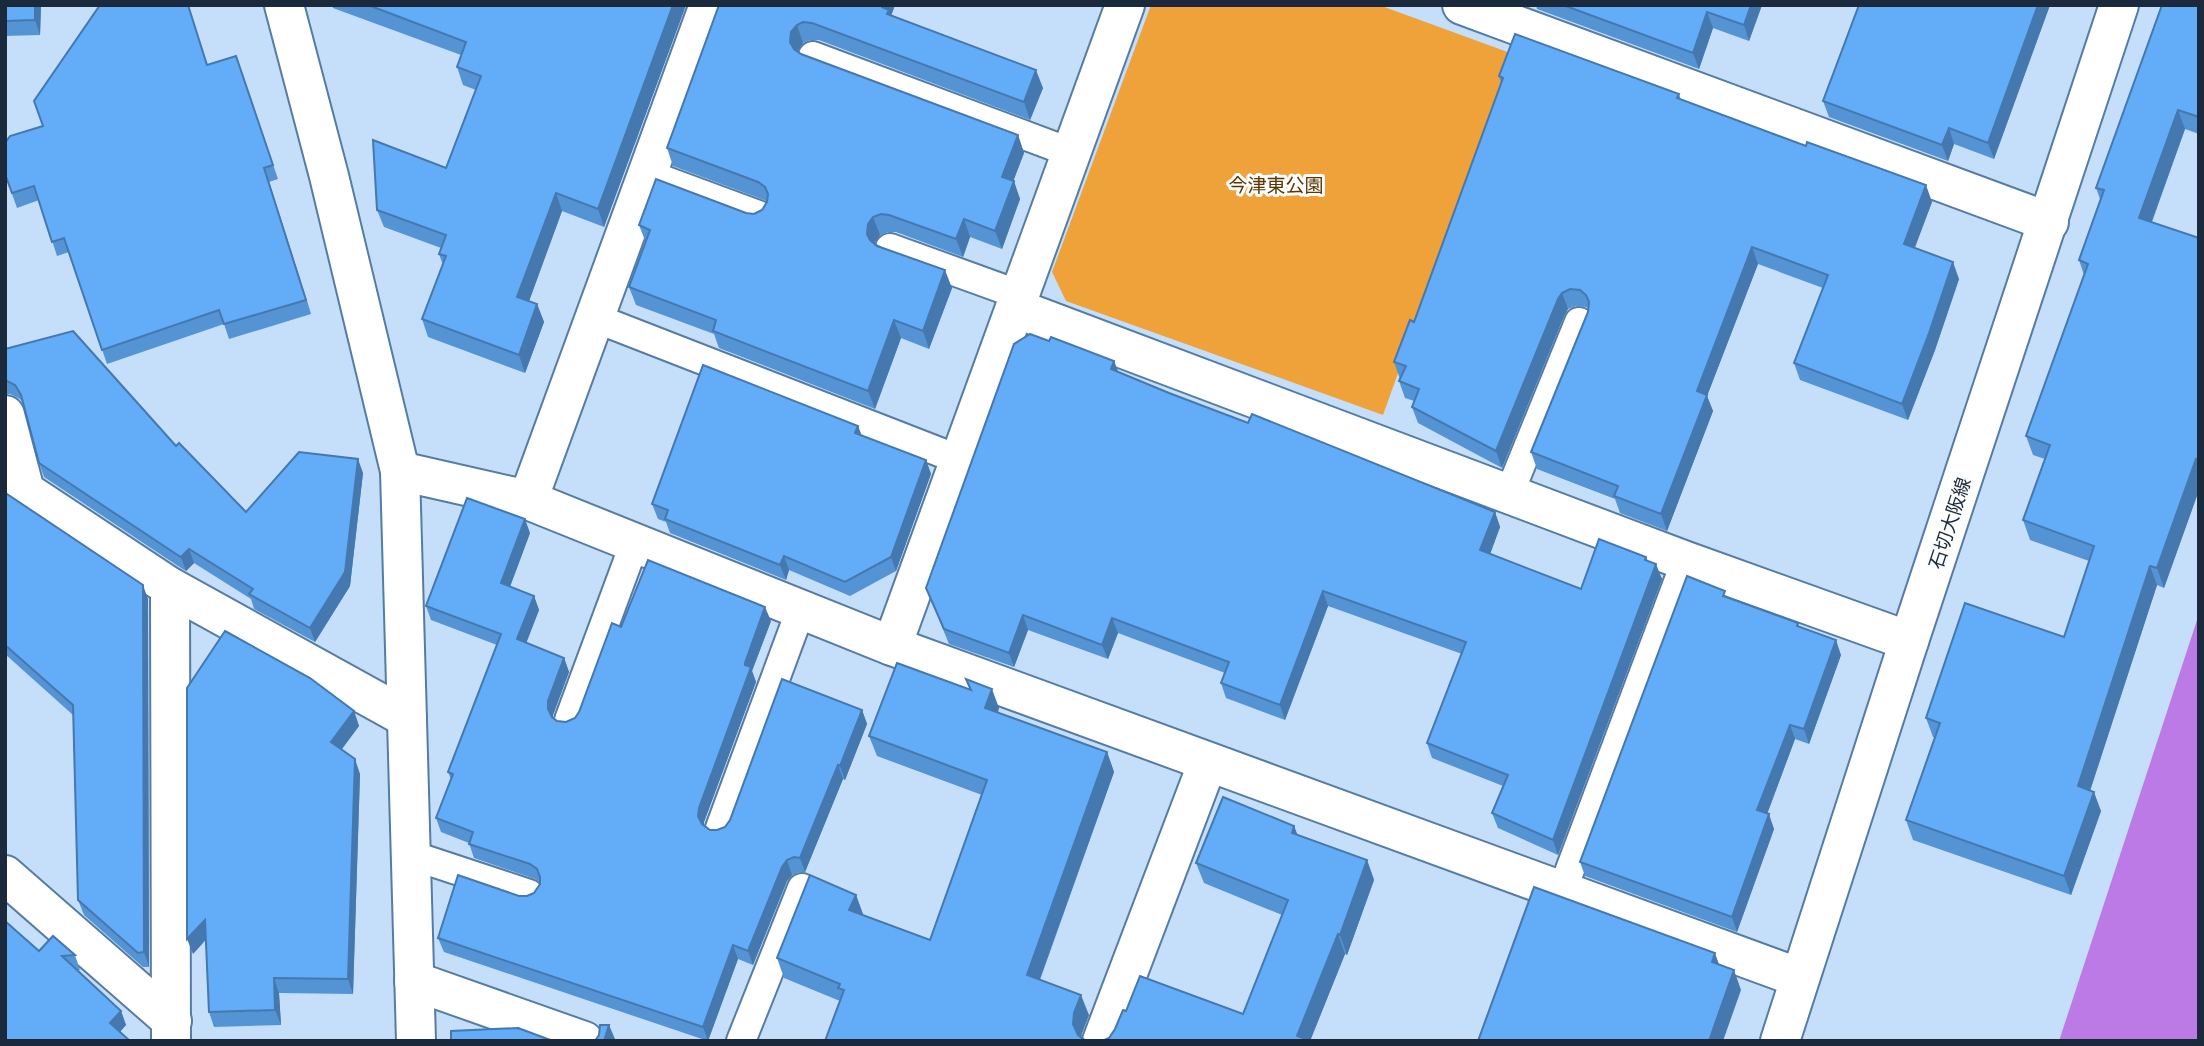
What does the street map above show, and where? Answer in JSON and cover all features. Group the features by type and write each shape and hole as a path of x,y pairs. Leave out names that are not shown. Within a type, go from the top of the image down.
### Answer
{"street":[{"path":"283,5 329,176 400,471 416,1041"},
{"path":"528,500 709,5"},
{"path":"892,646 1125,5"},
{"path":"1462,5 2049,222"},
{"name":"石切大阪線","path":"1780,1041 2119,5"},
{"path":"1018,301 1509,494 1909,641"},
{"path":"5,415 15,484 170,587 407,718"},
{"path":"400,471 528,500 892,646 1800,978"},
{"path":"170,587 171,1031"},
{"path":"1102,1041 1208,762"},
{"path":"5,875 171,1031"},
{"path":"414,981 584,1041"}],"lane":[{"path":"813,56 1072,153"},
{"path":"647,174 758,215"},
{"path":"890,248 1018,301"},
{"path":"595,318 960,460"},
{"path":"1509,494 1579,322"},
{"path":"569,720 635,542"},
{"path":"1562,891 1686,561"},
{"path":"720,828 801,609"},
{"path":"411,855 529,894"},
{"path":"741,1041 802,888"}],"green space":[{"name":"今津東公園","path":"1151,5 1379,5 1513,54 1383,415 1066,301 1052,272"}],"shaded area":[{"path":"2199,614 2199,1041 2059,1041"}],"building":[{"path":"5,5 35,5 35,20 5,21"},
{"path":"100,5 188,5 207,65 236,56 273,165 264,168 306,300 224,324 219,310 102,350 64,238 52,242 34,186 12,193 5,174 5,143 10,136 43,126 34,101"},
{"path":"368,5 673,5 598,209 556,193 517,297 537,304 519,355 422,319 446,256 439,254 446,235 377,210 373,140 446,168 481,76 457,67 466,42"},
{"path":"719,5 882,5 889,10 887,14 1036,70 1024,102 812,23 803,22 791,32 790,42 801,54 1018,135 1002,177 1014,181 995,231 964,219 956,239 881,214 873,217 868,224 867,234 877,246 945,270 923,331 894,320 868,391 713,331 716,320 629,287 650,230 639,225 656,179 746,213 754,214 762,210 767,202 765,187 758,182 667,148"},
{"path":"1563,5 1751,5 1744,25 1707,12 1693,53"},
{"path":"1859,5 2038,5 1988,143 1949,128 1942,145 1823,101"},
{"path":"2162,5 2199,5 2199,117 2178,110 2139,218 2199,238 2199,459 2196,459 2157,568 2150,566 2078,786 2094,792 2064,876 1906,820 1940,723 1926,718 1965,603 2064,637 2094,546 2023,520 2050,445 2026,436 2088,264 2079,260 2104,190 2096,188"},
{"path":"1515,34 1679,94 1677,98 1806,146 1807,142 1926,185 1904,244 1953,262 1902,404 1794,363 1828,275 1752,247 1697,391 1707,395 1661,514 1614,496 1618,486 1531,452 1588,312 1589,302 1580,290 1570,289 1558,299 1496,451 1412,407 1419,389 1399,381 1406,366 1394,362 1410,320 1414,322 1503,78 1499,76"},
{"path":"73,331 176,446 179,443 246,512 299,452 358,459 345,572 310,628 249,594 253,589 189,549 181,557 176,554 39,463 21,395 15,385 5,380 5,349"},
{"path":"1030,334 1049,341 1051,337 1114,361 1111,369 1169,393 1248,423 1252,414 1495,512 1480,550 1581,589 1599,539 1646,557 1645,560 1656,564 1553,840 1492,813 1508,775 1427,743 1466,642 1323,591 1280,705 1221,683 1229,662 1112,618 1102,645 1023,615 1009,653 944,629 926,588 1014,344"},
{"path":"703,365 858,426 855,433 926,460 891,557 845,582 784,556 780,565 665,519 668,510 652,504"},
{"path":"5,492 143,585 144,952 138,953 78,900 73,705 5,645"},
{"path":"467,498 525,519 501,583 534,596 517,639 564,658 548,701 548,709 557,721 566,722 575,718 579,712 612,623 621,627 648,560 765,607 745,663 751,667 699,808 698,816 702,824 710,830 725,827 730,820 782,679 862,710 800,858 787,860 782,867 748,951 733,945 703,1027 438,938 458,875 519,896 534,893 540,884 537,869 530,864 469,844 473,832 436,818 453,774 448,772 501,634 426,606"},
{"path":"1687,576 1725,591 1723,596 1836,640 1804,729 1790,725 1757,810 1769,814 1732,917 1580,862"},
{"path":"225,631 310,678 354,711 331,742 355,759 348,979 274,978 275,1010 209,1012 205,920 187,939 187,688"},
{"path":"897,663 971,690 966,679 992,689 985,708 1107,752 1027,975 1081,995 1073,1024 1078,1035 1086,1041 825,1041 844,990 838,988 840,984 777,958 810,875 856,895 849,910 930,940 987,780 869,736"},
{"path":"1223,797 1294,826 1292,833 1367,860 1340,935 1338,934 1297,1036 1311,1041 1102,1041 1109,1038 1123,1010 1126,1011 1140,976 1243,1014 1288,900 1196,863"},
{"path":"1534,887 1715,953 1712,962 1734,970 1709,1041 1478,1041"},
{"path":"5,921 39,951 53,936 75,955 62,956 121,1011 110,1023 130,1041 5,1041"},
{"path":"600,1025 609,1025 604,1041 595,1041 599,1035"},
{"path":"518,1028 553,1041 451,1041 451,1031"}]}
